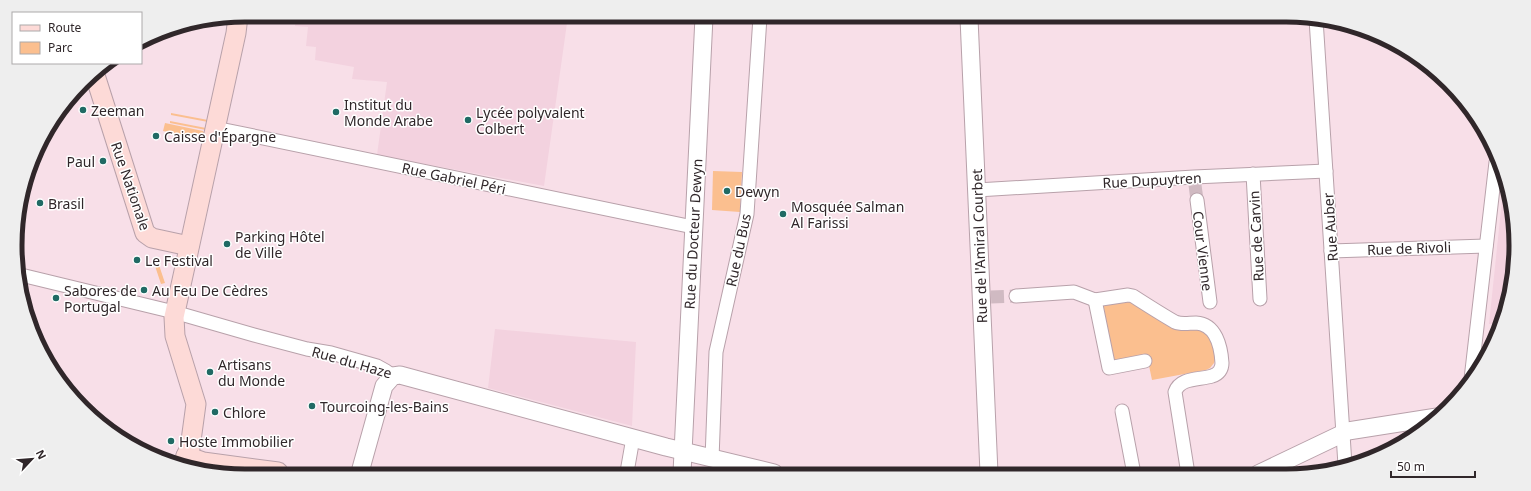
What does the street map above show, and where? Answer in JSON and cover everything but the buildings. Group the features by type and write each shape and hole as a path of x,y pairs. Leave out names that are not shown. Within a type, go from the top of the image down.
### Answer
{"main road":[{"path":"181,459 190,448 196,404 175,336 173,325 174,312 237,22"},
{"name":"Rue Nationale","path":"96,79 145,233 152,238 189,246"},
{"path":"181,459 256,469"}],"street":[{"name":"Rue du Docteur Dewyn","path":"682,469 704,22"},
{"name":"Rue du Bus","path":"712,459 716,352 747,214 760,22"},
{"name":"Rue de l'Amiral Courbet","path":"969,22 977,190 986,297 989,469"},
{"name":"Rue Auber","path":"1316,24 1345,461"},
{"name":"Rue Gabriel Péri","path":"215,128 693,227"},
{"path":"1472,368 1495,169"},
{"name":"Rue Dupuytren","path":"977,190 1194,181 1253,174 1326,171"},
{"name":"Rue de Carvin","path":"1253,174 1260,299"},
{"name":"Cour Vienne","path":"1197,200 1210,302"},
{"name":"Rue de Rivoli","path":"1331,251 1486,246"},
{"name":"Rue du Haze","path":"24,276 174,312 254,336 331,353 380,367 393,376 400,375 412,378 476,397 712,459 756,469"},
{"path":"1016,296 1074,292 1095,300 1128,295 1133,296 1175,322 1184,324 1196,323 1205,326 1214,333 1217,338 1222,364 1219,372 1212,376 1183,382 1179,385 1175,392 1187,469"},
{"path":"1095,300 1109,368 1145,360"},
{"path":"361,469 383,390 386,383 393,376"},
{"path":"1122,412 1133,469"},
{"path":"1269,469 1354,430 1428,418"},
{"path":"628,469 633,438"}],"shaded area":[{"name":"Lycée polyvalent Colbert","path":"295,22 567,22 544,186 377,155 387,82 352,79 354,67 315,60 316,47 306,46 308,27 295,26"},
{"path":"1503,194 1509,231 1509,260 1505,289 1497,317 1494,325 1489,324"},
{"path":"495,329 636,342 632,426 488,388"}],"green space":[{"path":"171,113 208,120 208,122 171,115"},
{"path":"170,121 206,128 206,130 170,123"},
{"path":"165,123 203,131 206,136 205,140 163,131"},
{"name":"Dewyn","path":"713,171 742,172 740,212 712,210"},
{"path":"157,259 165,283 161,284 153,260"},
{"path":"1129,301 1171,326 1203,330 1213,340 1216,358 1214,363 1206,370 1152,380 1147,356 1113,362 1101,306"}],"tunnel":[{"path":"1195,185 1197,200"},
{"path":"991,297 1016,296"}],"place":[{"name":"Zeeman","path":"83,110"},
{"name":"Institut du Monde Arabe","path":"336,112"},
{"name":"Lycée polyvalent Colbert","path":"468,120"},
{"name":"Caisse d'Épargne","path":"156,136"},
{"name":"Paul","path":"103,161"},
{"name":"Dewyn","path":"727,191"},
{"name":"Brasil","path":"40,203"},
{"name":"Mosquée Salman Al Farissi","path":"783,214"},
{"name":"Parking Hôtel de Ville","path":"227,244"},
{"name":"Le Festival","path":"137,260"},
{"name":"Au Feu De Cèdres","path":"144,290"},
{"name":"Sabores de Portugal","path":"56,298"},
{"name":"Artisans du Monde","path":"210,372"},
{"name":"Tourcoing-les-Bains","path":"312,406"},
{"name":"Chlore","path":"215,412"},
{"name":"Hoste Immobilier","path":"171,441"}]}
